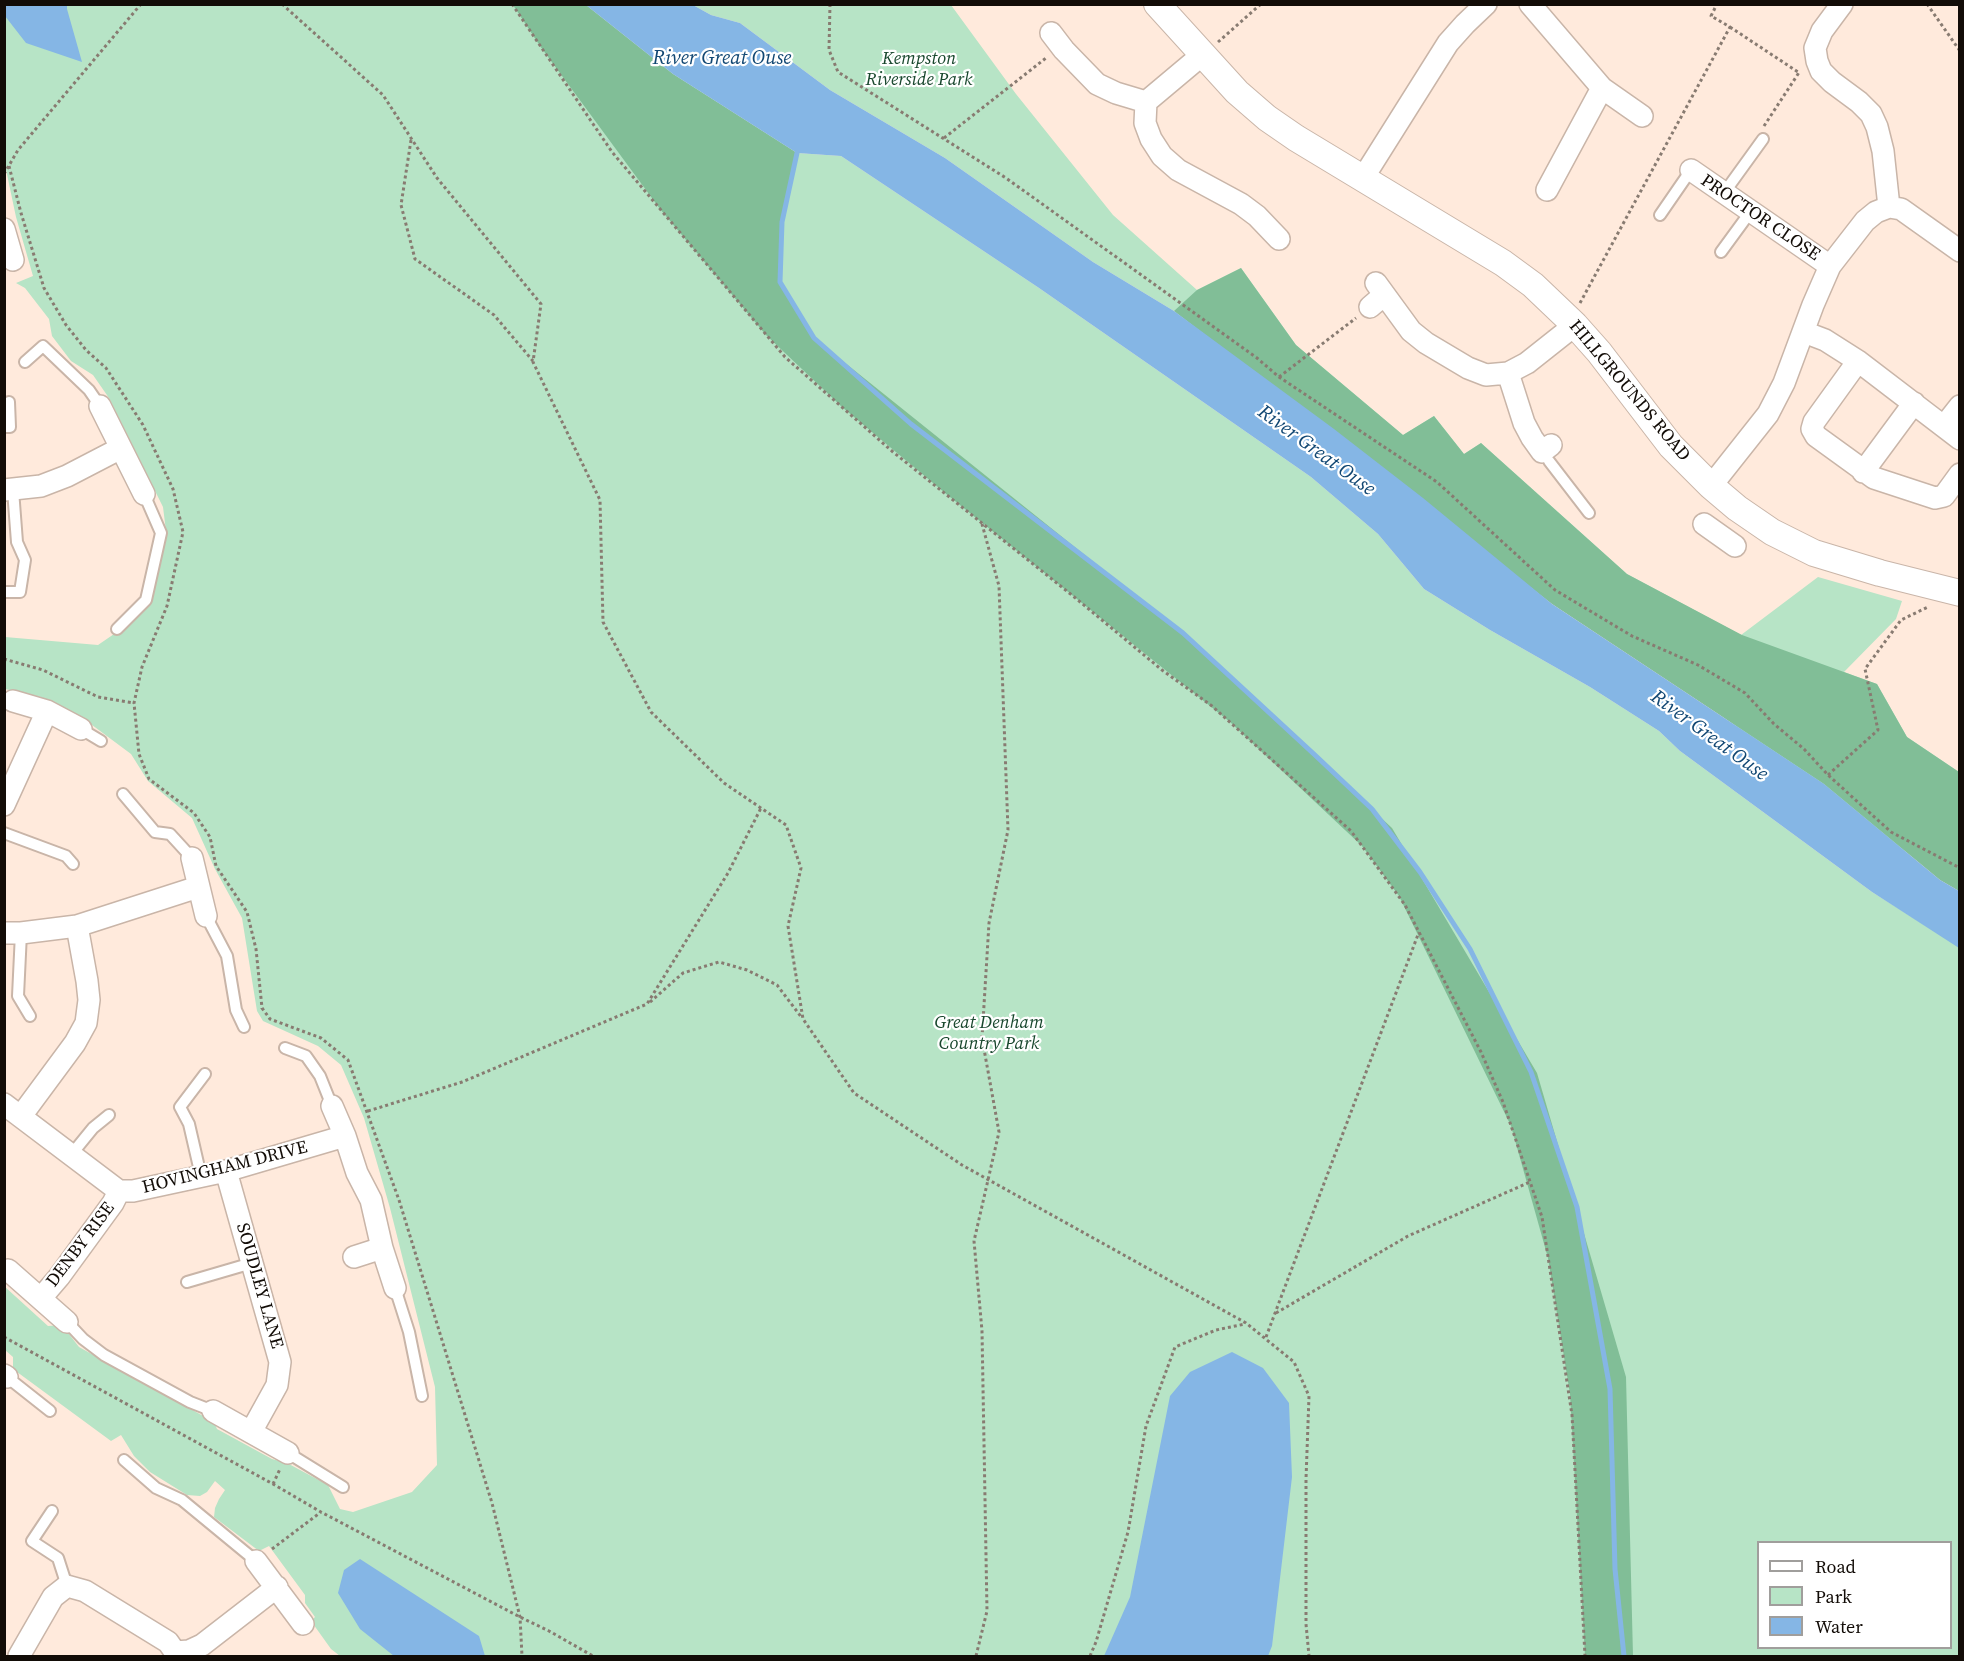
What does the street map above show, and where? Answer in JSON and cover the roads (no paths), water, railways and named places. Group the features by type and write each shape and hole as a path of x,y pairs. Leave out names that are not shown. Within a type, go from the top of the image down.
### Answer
{"street":[{"name":"HILLGROUNDS ROAD","path":"1157,4 1236,92 1267,118 1296,138 1503,263 1533,285 1572,322 1599,352 1671,446 1737,508 1772,532 1814,553 1959,593"},
{"path":"1363,178 1448,43 1486,4"},
{"path":"1530,4 1602,88 1642,116"},
{"path":"1842,4 1822,31 1815,48 1817,61 1821,71 1832,82 1871,114 1883,151 1889,207"},
{"path":"1051,33 1059,54 1097,84 1116,93 1146,102"},
{"path":"1203,55 1146,102 1145,123 1151,139 1162,156 1185,175 1241,204 1257,216 1269,235"},
{"path":"1547,190 1602,88"},
{"name":"PROCTOR CLOSE","path":"1691,170 1830,266"},
{"path":"1711,486 1768,414 1784,383 1823,279 1830,266 1865,221 1876,212 1889,207 1901,209 1956,243"},
{"path":"4,229 13,260"},
{"path":"1376,295 1426,343 1468,368 1486,375 1508,373 1527,363 1572,322"},
{"path":"1804,332 1825,340 1858,361 1952,432 1959,406"},
{"path":"1858,361 1814,422 1812,429 1816,436 1874,478 1935,498 1944,496 1959,474"},
{"path":"1508,373 1524,423 1547,453"},
{"path":"1863,472 1914,403"},
{"path":"100,406 144,494"},
{"path":"9,490 41,486 67,476 121,448"},
{"path":"1719,534 1737,508"},
{"path":"13,701 47,711 81,729"},
{"path":"4,805 47,711"},
{"path":"192,858 206,916"},
{"path":"13,933 77,926 198,887"},
{"name":"HOVINGHAM DRIVE","path":"77,926 89,1000 86,1023 75,1043 13,1110 119,1191 134,1191 226,1171 345,1136"},
{"path":"332,1106 357,1173 371,1200 382,1248 395,1288"},
{"name":"SOUDLEY LANE","path":"226,1171 280,1362 277,1384 251,1432"},
{"name":"DENBY RISE","path":"41,1298 113,1203 119,1191"},
{"path":"354,1257 382,1248"},
{"name":"DENBY RISE","path":"6,1269 67,1322"},
{"path":"213,1411 288,1453"},
{"path":"256,1561 303,1624"},
{"path":"19,1656 53,1598 67,1586 85,1591 168,1642 174,1654 202,1645 277,1587"}],"lane":[{"path":"1724,193 1763,139"},
{"path":"1660,215 1691,170"},
{"path":"1721,252 1751,211"},
{"path":"25,362 43,346 89,390 100,406"},
{"path":"4,427 10,427 9,402"},
{"path":"1547,453 1589,513"},
{"path":"4,592 20,592 25,560 17,542 9,490"},
{"path":"117,629 146,600 161,533 144,494"},
{"path":"81,729 100,741"},
{"path":"123,794 155,832 170,834 192,858"},
{"path":"4,833 66,856 73,864"},
{"path":"206,916 227,956 236,1010 244,1027"},
{"path":"13,933 18,996 30,1016"},
{"path":"285,1048 306,1056 320,1076 332,1106"},
{"path":"201,1176 189,1124 180,1107 205,1074"},
{"path":"71,1155 93,1128 109,1115"},
{"path":"187,1282 252,1263"},
{"path":"395,1288 409,1332 422,1395"},
{"path":"67,1322 83,1339 104,1355 190,1402 213,1411"},
{"path":"6,1376 50,1411"},
{"path":"288,1453 344,1487"},
{"path":"124,1460 156,1488 182,1500 256,1561"},
{"path":"52,1511 32,1541 58,1558 67,1586"}],"water":[{"path":"4,5 67,5 82,62 26,43 5,16"},
{"name":"River Great Ouse","path":"586,5 693,5 711,15 740,23 830,90 945,158 1093,262 1174,311 1334,429 1423,498 1552,604 1824,784 1940,880 1959,891 1959,948 1872,892 1680,751 1659,731 1590,687 1424,589 1378,534 1311,477 1039,288 841,156 797,153 673,74"},
{"path":"1232,1352 1263,1368 1289,1403 1292,1477 1272,1646 1268,1656 1104,1656 1130,1597 1170,1396 1190,1372"},
{"path":"360,1559 479,1636 485,1656 394,1656 360,1629 338,1593 344,1570"}],"waterway":[{"path":"797,153 782,222 780,282 814,338 911,424 1183,633 1316,756 1372,809 1420,872 1470,949 1531,1072 1577,1207 1610,1389 1615,1569 1624,1656"}],"park label":[{"name":"Kempston Riverside Park","path":"919,69"},
{"name":"Great Denham Country Park","path":"989,1033"}]}
